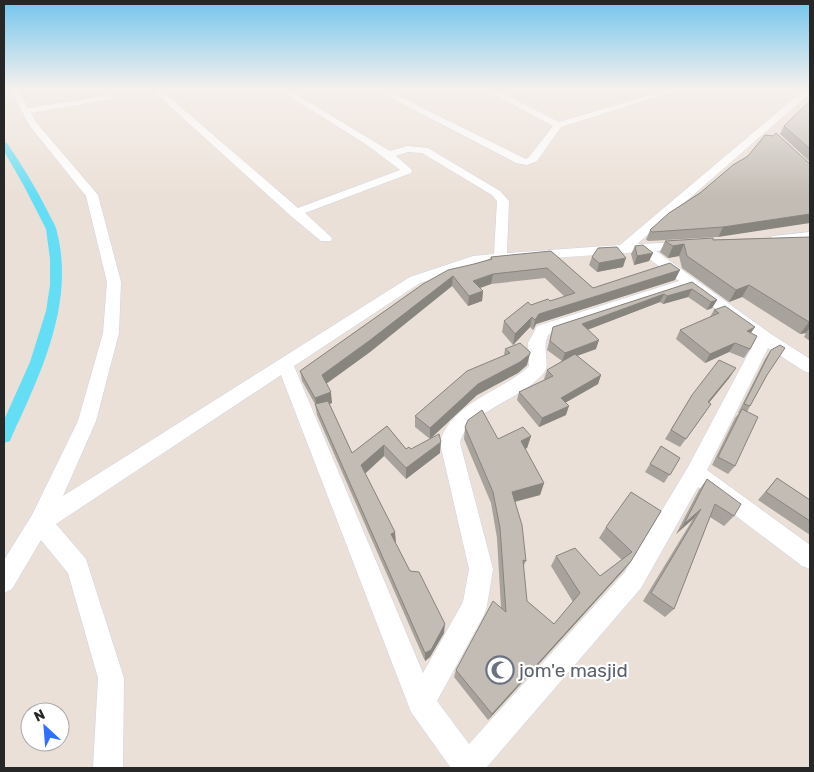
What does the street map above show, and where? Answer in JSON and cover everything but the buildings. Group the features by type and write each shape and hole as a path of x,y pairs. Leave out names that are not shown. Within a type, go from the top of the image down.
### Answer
{"street":[{"path":"4,581 40,522 87,420 111,334 114,282 92,195 34,125"},
{"path":"196,125 326,238"},
{"path":"295,213 407,171 406,168 389,155 340,125"},
{"path":"448,125 520,162 527,162 533,159 558,125"},
{"path":"624,249 766,125"},
{"path":"764,127 776,137"},
{"path":"389,155 407,149 424,150 496,193 503,201 500,257"},
{"path":"758,241 810,236"},
{"path":"40,522 416,280 478,259 700,244"},
{"path":"643,248 765,338 810,367"},
{"path":"421,702 475,606 481,569 450,443 454,430 470,416 528,380 538,368 536,354 537,337 543,330 689,283"},
{"path":"285,364 421,702 467,768 633,580 695,473 765,338"},
{"path":"695,473 810,558"},
{"path":"40,522 78,567 111,678 108,768"}],"waterway":[{"path":"4,145 29,186 50,227 56,259 56,285 46,337 27,388 4,436"}],"place":[{"name":"jom'e masjid","path":"500,670"}]}
